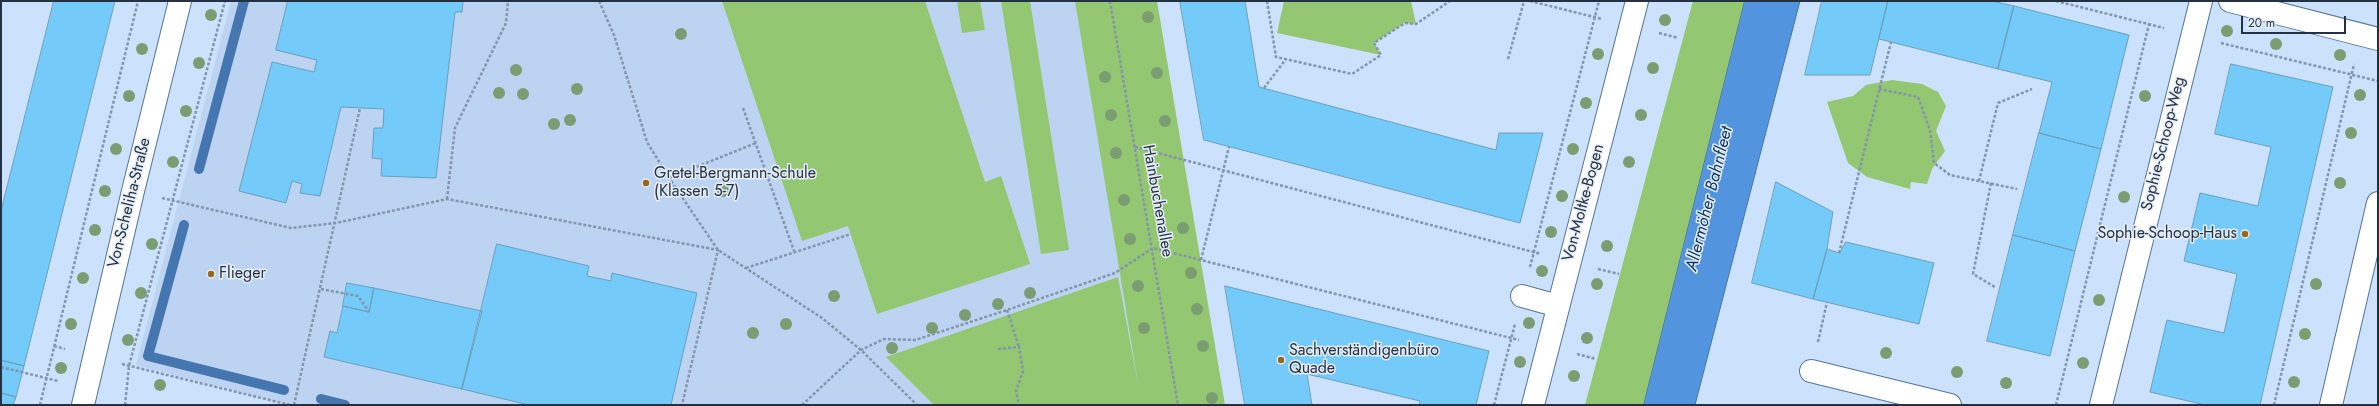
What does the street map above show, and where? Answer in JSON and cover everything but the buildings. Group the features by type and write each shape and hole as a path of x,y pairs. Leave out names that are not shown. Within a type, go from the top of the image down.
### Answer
{"street":[{"name":"Von-Scheliha-Straße","path":"89,400 94,357 132,191 180,1"},
{"name":"Von-Moltke-Bogen","path":"1533,405 1637,1"},
{"name":"Sophie-Schoop-Weg","path":"2101,405 2200,1"},
{"path":"2230,1 2369,36"},
{"path":"2331,405 2378,203"},
{"path":"1522,296 1558,306"},
{"path":"1811,371 1950,405"}],"path":[{"path":"40,405 138,1"},
{"path":"125,405 129,366 224,1"},
{"path":"447,200 454,128 506,23 508,1"},
{"path":"599,1 614,35 647,142 669,178 718,250 682,405"},
{"name":"Hainbuchenallee","path":"1110,1 1153,248 1178,405"},
{"path":"1267,1 1276,57 1352,74 1381,55 1374,43 1404,23 1416,24 1450,1"},
{"path":"1508,59 1524,1"},
{"path":"1494,405 1599,1"},
{"path":"2056,405 2149,24"},
{"path":"2274,405 2369,36"},
{"path":"1839,253 1891,42"},
{"path":"1264,88 1286,59"},
{"path":"1879,89 1918,97 1930,130 1934,163 1950,175 2017,189"},
{"path":"1980,181 1998,103 2032,89"},
{"path":"294,405 336,223 360,108"},
{"path":"743,108 794,251"},
{"path":"669,178 756,143"},
{"path":"1135,147 1619,274"},
{"path":"1201,260 1229,147"},
{"path":"1991,184 1973,274 1995,287"},
{"path":"132,191 291,228 336,223 447,200 718,250 822,318 861,350 918,405"},
{"path":"746,268 794,251 851,234"},
{"path":"802,405 861,350 884,339 915,340 1007,310 1115,273 1153,248 1548,347"},
{"path":"321,289 358,296 369,312"},
{"path":"1007,310 1019,347 1023,371 1016,391 1019,405"},
{"path":"54,346 129,366 290,405"},
{"path":"998,349 1019,347"},
{"path":"1,367 46,378 89,400"}],"shaded area":[{"name":"Gretel-Bergmann-Schule (Klassen 5-7)","path":"231,1 1078,1 1148,405 290,405 136,365"}],"green space":[{"path":"722,1 925,1 985,182 1001,176 1030,264 877,314 848,226 802,241"},
{"path":"957,1 980,1 985,30 962,33"},
{"path":"1001,1 1030,1 1069,250 1041,254"},
{"path":"1075,1 1157,1 1225,405 934,405 886,357 1118,277 1139,389"},
{"path":"1284,1 1411,1 1416,24 1404,23 1374,43 1381,55 1277,33"},
{"path":"1693,1 1745,1 1644,405 1585,405"},
{"path":"1892,80 1922,84 1938,92 1946,106 1936,131 1945,151 1932,169 1927,184 1911,182 1910,189 1867,177 1848,163 1827,102 1853,96 1866,85"}],"water":[{"name":"Allermöher Bahnfleet","path":"1745,1 1800,1 1695,405 1644,405"}],"waterway":[{"path":"199,169 244,1"},
{"path":"184,225 148,356 284,390"},
{"path":"321,399 345,405"}],"place":[{"name":"Gretel-Bergmann-Schule (Klassen 5-7)","path":"646,183"},
{"name":"Sophie-Schoop-Haus","path":"2245,234"},
{"name":"Flieger","path":"211,274"},
{"name":"Sachverständigenbüro Quade","path":"1281,360"}]}
